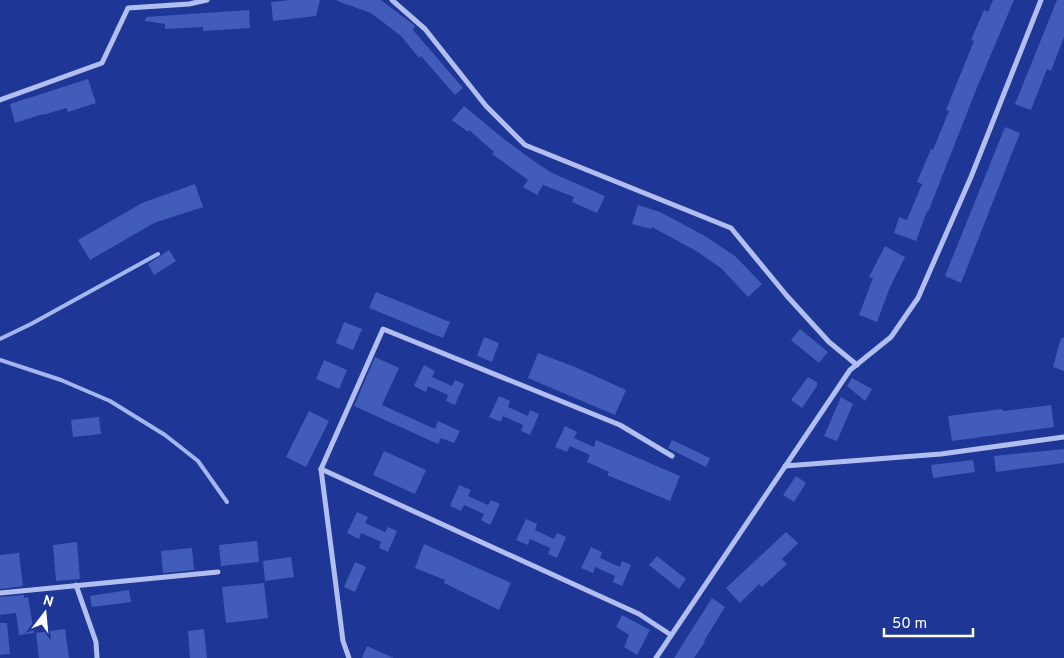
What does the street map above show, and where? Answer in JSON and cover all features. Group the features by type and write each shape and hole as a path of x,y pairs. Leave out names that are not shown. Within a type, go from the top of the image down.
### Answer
{"street":[{"path":"0,100 102,63 128,8 189,4 207,0"},
{"path":"392,0 425,29 486,106 525,145 731,228 787,296 829,342 857,365"},
{"path":"656,658 850,370 891,337 918,298 971,177 1041,0"},
{"path":"349,658 343,641 321,469 383,329 620,426 672,456"},
{"path":"784,466 941,454 1064,436"},
{"path":"321,469 639,614 671,635"},
{"path":"0,593 218,572"},
{"path":"76,585 96,642 97,658"}],"building":[{"path":"320,0 316,16 273,21 271,2"},
{"path":"337,0 381,0 415,26 413,30 463,88 455,95 421,56 419,58 401,36 371,13"},
{"path":"993,0 1014,0 916,241 894,233 899,217 907,220 922,184 917,182 949,111 946,110 974,41 971,40 984,10 988,12"},
{"path":"1057,0 1064,0 1064,37 1051,71 1047,69 1031,110 1015,104"},
{"path":"249,10 250,28 203,31 203,27 165,29 165,24 145,21 146,17"},
{"path":"88,79 96,103 68,112 66,108 15,123 10,104"},
{"path":"464,106 504,139 552,173 605,196 597,213 572,202 574,197 543,185 537,195 523,187 528,180 492,154 494,152 469,130 468,132 452,120"},
{"path":"1005,127 1020,133 961,283 945,276"},
{"path":"195,184 203,207 154,223 90,260 78,240 142,203"},
{"path":"638,205 660,212 705,236 735,256 762,284 748,297 722,269 698,252 652,227 651,229 632,224"},
{"path":"885,246 905,257 890,287 877,322 859,315 873,278 869,277"},
{"path":"169,250 176,261 154,275 148,264"},
{"path":"376,292 450,322 443,338 369,308"},
{"path":"344,322 362,329 353,350 336,343"},
{"path":"800,329 828,352 819,363 791,340"},
{"path":"484,337 499,343 492,362 477,356"},
{"path":"1061,338 1064,338 1064,371 1053,367"},
{"path":"538,353 626,390 615,415 528,378"},
{"path":"375,357 399,368 382,405 435,429 438,421 460,431 454,443 441,438 438,444 354,406"},
{"path":"324,360 347,370 339,389 316,379"},
{"path":"424,365 435,371 432,377 452,386 455,380 464,384 455,405 446,401 448,395 428,386 426,392 414,386"},
{"path":"808,377 817,382 817,386 802,408 791,400"},
{"path":"852,378 872,389 865,401 847,386"},
{"path":"499,396 510,401 508,407 528,416 530,410 539,414 530,435 521,431 523,425 503,416 501,422 489,417"},
{"path":"841,397 853,404 837,441 824,436"},
{"path":"1051,405 1054,427 952,441 948,416"},
{"path":"309,411 329,421 306,467 286,457"},
{"path":"99,417 101,434 73,437 71,420"},
{"path":"565,426 577,432 574,438 594,447 596,440 680,476 670,501 607,475 609,472 587,462 590,455 570,446 567,452 555,447"},
{"path":"672,440 710,458 706,467 668,448"},
{"path":"1064,449 1064,463 996,472 994,456"},
{"path":"384,451 426,470 415,494 373,475"},
{"path":"973,460 975,472 933,478 931,465"},
{"path":"796,476 806,483 794,502 783,495"},
{"path":"459,485 471,490 468,496 488,505 491,500 500,504 490,525 481,520 484,514 464,505 461,511 450,506"},
{"path":"357,512 368,517 365,523 385,532 388,527 397,531 388,552 379,548 381,542 361,533 359,539 347,533"},
{"path":"526,519 537,524 535,530 554,539 557,533 566,537 557,558 548,554 550,548 530,539 528,545 516,540"},
{"path":"786,532 798,543 782,559 787,564 762,587 759,584 740,603 726,588"},
{"path":"257,541 259,562 221,566 219,545"},
{"path":"77,542 80,579 56,581 53,545"},
{"path":"424,544 511,583 499,610 444,583 445,580 415,568"},
{"path":"591,547 602,552 600,558 620,567 622,561 631,565 622,586 613,582 615,576 595,567 593,573 581,568"},
{"path":"192,548 194,570 163,573 161,551"},
{"path":"19,553 23,586 0,589 0,555"},
{"path":"657,556 686,579 679,589 649,565"},
{"path":"291,557 294,577 265,581 263,561"},
{"path":"355,562 366,567 355,592 344,587"},
{"path":"264,583 268,618 226,623 222,587"},
{"path":"129,590 131,602 92,607 90,596"},
{"path":"24,595 24,598 28,597 34,633 19,635 16,613 0,615 0,597"},
{"path":"712,598 725,607 705,642 694,658 674,658"},
{"path":"622,615 650,630 637,655 624,647 629,635 616,627"},
{"path":"0,623 7,623 10,654 0,655"},
{"path":"65,629 69,658 39,658 36,633"},
{"path":"204,629 207,658 190,658 188,631"},
{"path":"367,646 394,658 362,658"}],"waterway":[{"path":"0,339 158,254"},
{"path":"0,360 61,380 110,401 165,435 198,461 227,502"}]}
